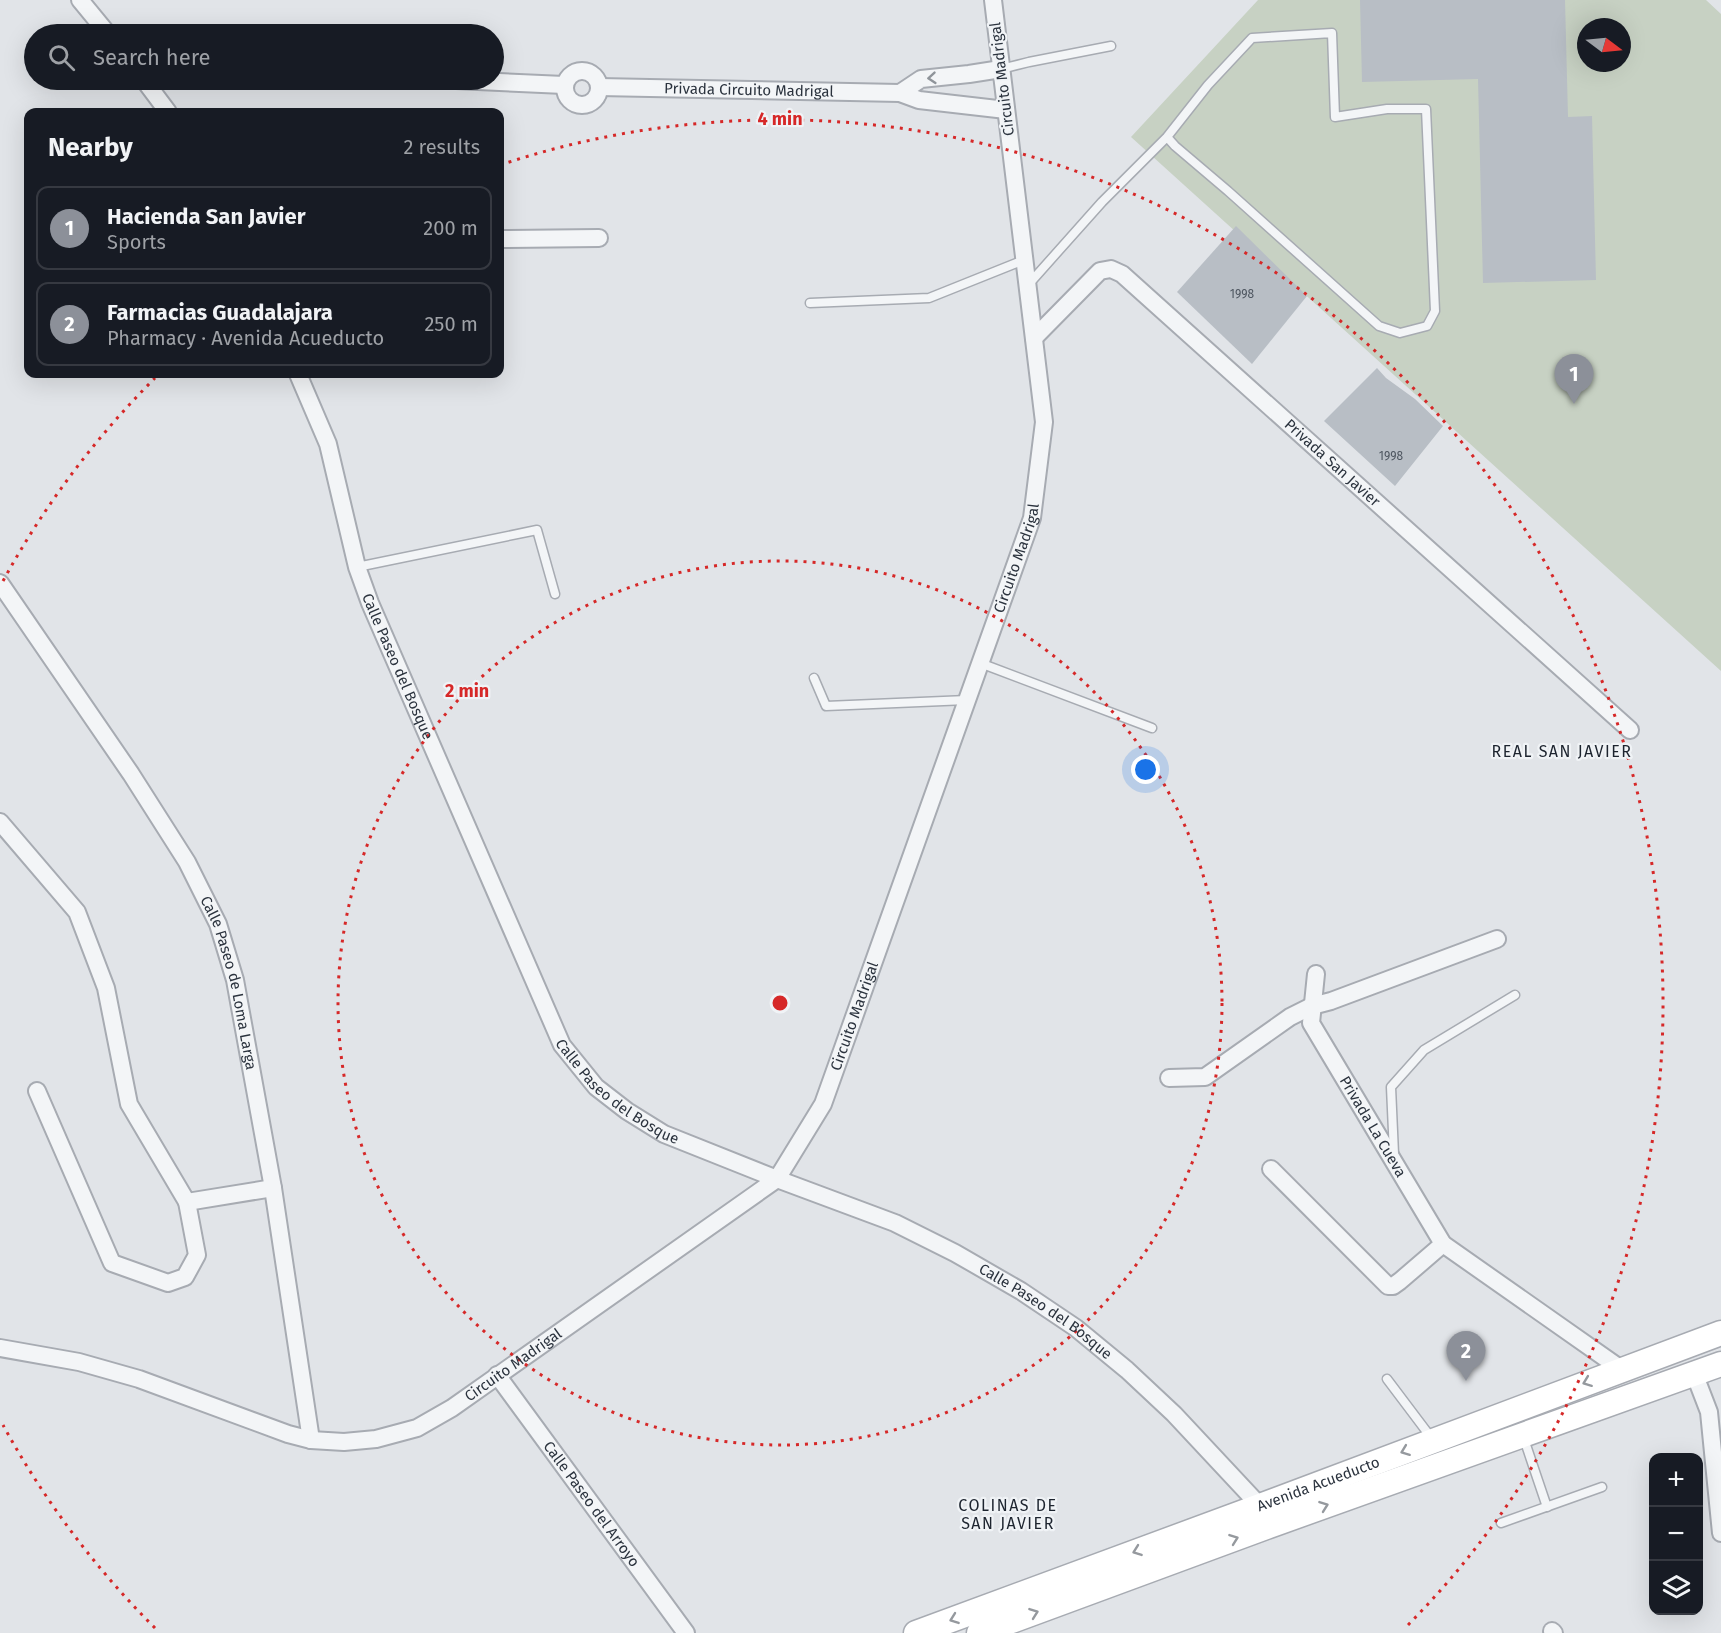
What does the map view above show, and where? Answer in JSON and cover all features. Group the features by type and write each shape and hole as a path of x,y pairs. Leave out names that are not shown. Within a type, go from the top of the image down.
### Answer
{"main road":[{"name":"Avenida Acueducto","path":"979,1633 1264,1516 1433,1440 1721,1333"},
{"path":"1652,1358 1660,1386"},
{"name":"Avenida Acueducto","path":"916,1633 1264,1516 1522,1436 1721,1364"}],"street":[{"path":"80,0 100,24"},
{"name":"Circuito Madrigal","path":"0,1348 79,1362 139,1379 288,1434 311,1440 344,1442 376,1439 417,1428 452,1407 777,1179 823,1104 1032,518 1044,422 993,0"},
{"path":"900,93 921,79 1001,69"},
{"path":"583,71 594,75 598,80 598,94 595,100 588,105 581,106 568,99 564,85 571,75 583,71"},
{"path":"504,82 564,85"},
{"name":"Privada Circuito Madrigal","path":"599,87 900,93 919,100 1006,110"},
{"path":"152,90 165,108"},
{"path":"504,239 599,238"},
{"name":"Privada San Javier","path":"1034,338 1100,271 1112,269 1122,274 1630,730"},
{"name":"Calle Paseo del Bosque","path":"300,378 328,444 357,567 370,603 562,1045 596,1087 627,1111 664,1134 895,1223 955,1253 1021,1291 1076,1328 1127,1370 1174,1414 1264,1516"},
{"name":"Calle Paseo de Loma Larga","path":"0,583 138,784 188,862 218,924 235,981 273,1188 311,1440"},
{"path":"0,822 77,912 106,988 129,1104 187,1202 196,1255 185,1277 168,1283 112,1263 37,1091"},
{"path":"1169,1078 1205,1077 1290,1017 1312,1006 1497,939"},
{"name":"Privada La Cueva","path":"1316,974 1311,1023 1443,1244 1622,1369"},
{"path":"1271,1169 1388,1286 1393,1286 1400,1281 1443,1244"},
{"path":"187,1202 273,1188"},
{"path":"1694,1373 1709,1412 1721,1533"},
{"name":"Calle Paseo del Arroyo","path":"497,1375 686,1633"}],"lane":[{"path":"1027,285 1102,202 1167,137 1208,85 1252,38 1332,33 1335,117 1387,110 1426,109 1435,310 1427,326 1400,333 1379,326 1167,137"},
{"path":"1001,69 1111,46"},
{"path":"810,303 928,298 1024,260"},
{"path":"357,567 537,530 555,594"},
{"path":"980,663 1152,728"},
{"path":"814,678 826,706 967,700"},
{"path":"1394,1163 1391,1087 1424,1050 1515,995"},
{"path":"1388,1379 1433,1440"},
{"path":"1522,1436 1547,1507"},
{"path":"1501,1523 1602,1487"}],"green space":[{"path":"1258,0 1706,0 1721,14 1721,671 1131,137"}],"building":[{"path":"1360,0 1565,0 1568,117 1592,116 1596,280 1483,283 1478,79 1362,82"},
{"path":"1236,226 1307,296 1252,364 1177,292"},
{"path":"1377,368 1443,426 1395,486 1324,421"}],"place":[{"name":"Hacienda San Javier","path":"1574,404"},
{"name":"Farmacias Guadalajara","path":"1466,1381"}],"district":[{"name":"REAL SAN JAVIER","path":"1562,751"},
{"name":"COLINAS DE SAN JAVIER","path":"1008,1514"}]}
